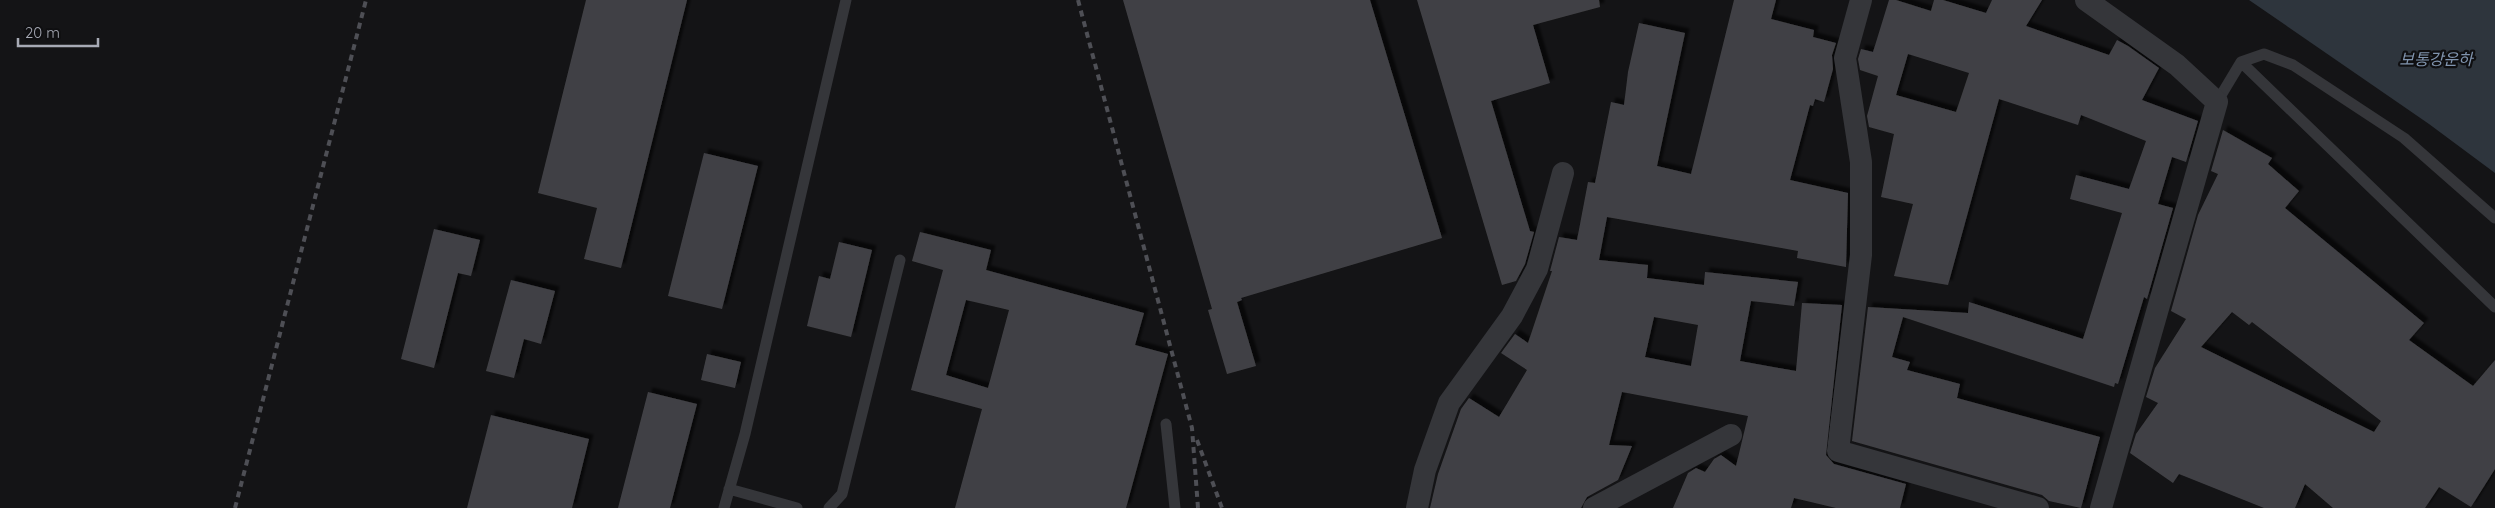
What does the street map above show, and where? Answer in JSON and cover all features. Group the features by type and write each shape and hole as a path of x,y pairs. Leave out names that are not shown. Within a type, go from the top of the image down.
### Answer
{"street":[{"path":"1861,0 1845,58 1862,162 1861,255 1838,451 2038,508"},
{"path":"2086,0 2177,65 2217,102 2101,508"},
{"path":"1417,508 1425,470 1449,403 1512,316 1538,269 1563,173"},
{"path":"1594,508 1614,502 1731,435"}],"lane":[{"path":"724,508 745,434 846,0"},
{"path":"2217,102 2241,62 2264,54 2293,65 2404,138 2495,218"},
{"path":"2241,62 2495,306"},
{"path":"829,508 842,494 900,260"},
{"path":"1166,424 1175,508"},
{"path":"729,489 797,508"}],"water":[{"name":"보통강운하","path":"2249,0 2495,0 2495,173 2429,124"}],"building":[{"path":"586,0 687,0 621,268 584,259 597,208 538,193"},
{"path":"1123,0 1370,0 1442,238 1241,298 1242,300 1237,302 1256,366 1227,374 1208,310 1212,309"},
{"path":"1417,0 1599,0 1600,7 1533,25 1550,83 1491,101 1530,231 1534,232 1525,264 1516,281 1502,285"},
{"path":"1734,0 1776,0 1771,19 1814,30 1813,37 1836,43 1832,55 1833,69 1824,102 1815,99 1813,106 1810,105 1790,180 1848,193 1846,267 1797,258 1798,251 1607,217 1599,260 1648,265 1647,278 1704,285 1705,272 1798,282 1794,306 1751,301 1740,361 1796,371 1802,303 1842,305 1826,455 1834,464 1906,484 1900,508 1836,508 1794,498 1791,508 1673,508 1688,473 1696,468 1705,472 1714,459 1721,455 1736,466 1748,416 1622,392 1609,445 1632,446 1618,480 1587,497 1581,508 1430,508 1438,474 1461,409 1469,398 1499,417 1527,370 1501,353 1515,334 1528,343 1552,271 1550,271 1559,237 1577,240 1588,182 1595,183 1611,102 1624,105 1628,72 1639,23 1685,33 1657,166 1691,174","holes":["1654,317 1698,325 1691,366 1645,357"]},
{"path":"1889,0 1896,0 1931,11 1934,0 1943,0 1986,13 1992,0 2042,0 2026,26 2109,55 2117,40 2128,46 2159,68 2142,100 2198,121 2186,162 2172,157 2158,204 2173,208 2147,299 2144,297 2118,384 2115,383 2114,387 1903,317 1892,357 1910,362 1907,370 1960,384 1957,398 2100,437 2081,508 2049,501 2042,495 1852,441 1868,307 1968,313 1969,302 2083,339 2122,213 2070,199 2076,175 2129,189 2146,141 2081,115 2078,125 1999,99 1948,285 1894,276 1913,204 1881,197 1894,134 1869,127 1867,116 1878,76 1860,70 1858,59 1861,49 1873,52","holes":["1908,54 1969,73 1956,112 1896,95"]},
{"path":"2223,130 2272,158 2268,164 2299,191 2285,208 2424,323 2409,340 2473,386 2495,360 2495,469 2471,507 2439,487 2425,508 2333,508 2305,484 2295,508 2264,508 2179,474 2173,483 2130,453 2136,434 2158,403 2146,397 2155,368 2186,319 2171,311 2198,215 2218,174 2211,171","holes":["2232,312 2249,325 2252,322 2381,421 2374,432 2201,347"]},
{"path":"704,153 758,166 722,309 668,296"},
{"path":"434,229 480,240 471,276 458,273 434,368 401,359"},
{"path":"920,232 991,250 986,270 1144,313 1135,345 1168,354 1126,508 955,508 982,409 911,390 943,270 912,261","holes":["966,300 1009,310 988,388 946,375"]},
{"path":"839,242 872,250 851,337 807,326 819,276 830,279"},
{"path":"511,280 555,291 541,344 524,339 514,378 486,371"},
{"path":"707,354 741,362 735,388 701,380"},
{"path":"648,392 697,404 670,508 618,508"},
{"path":"491,415 589,439 572,508 467,508"}],"railway":[{"path":"235,508 366,0"},
{"path":"1078,0 1192,428 1198,508"},
{"path":"1197,440 1222,508"}]}
